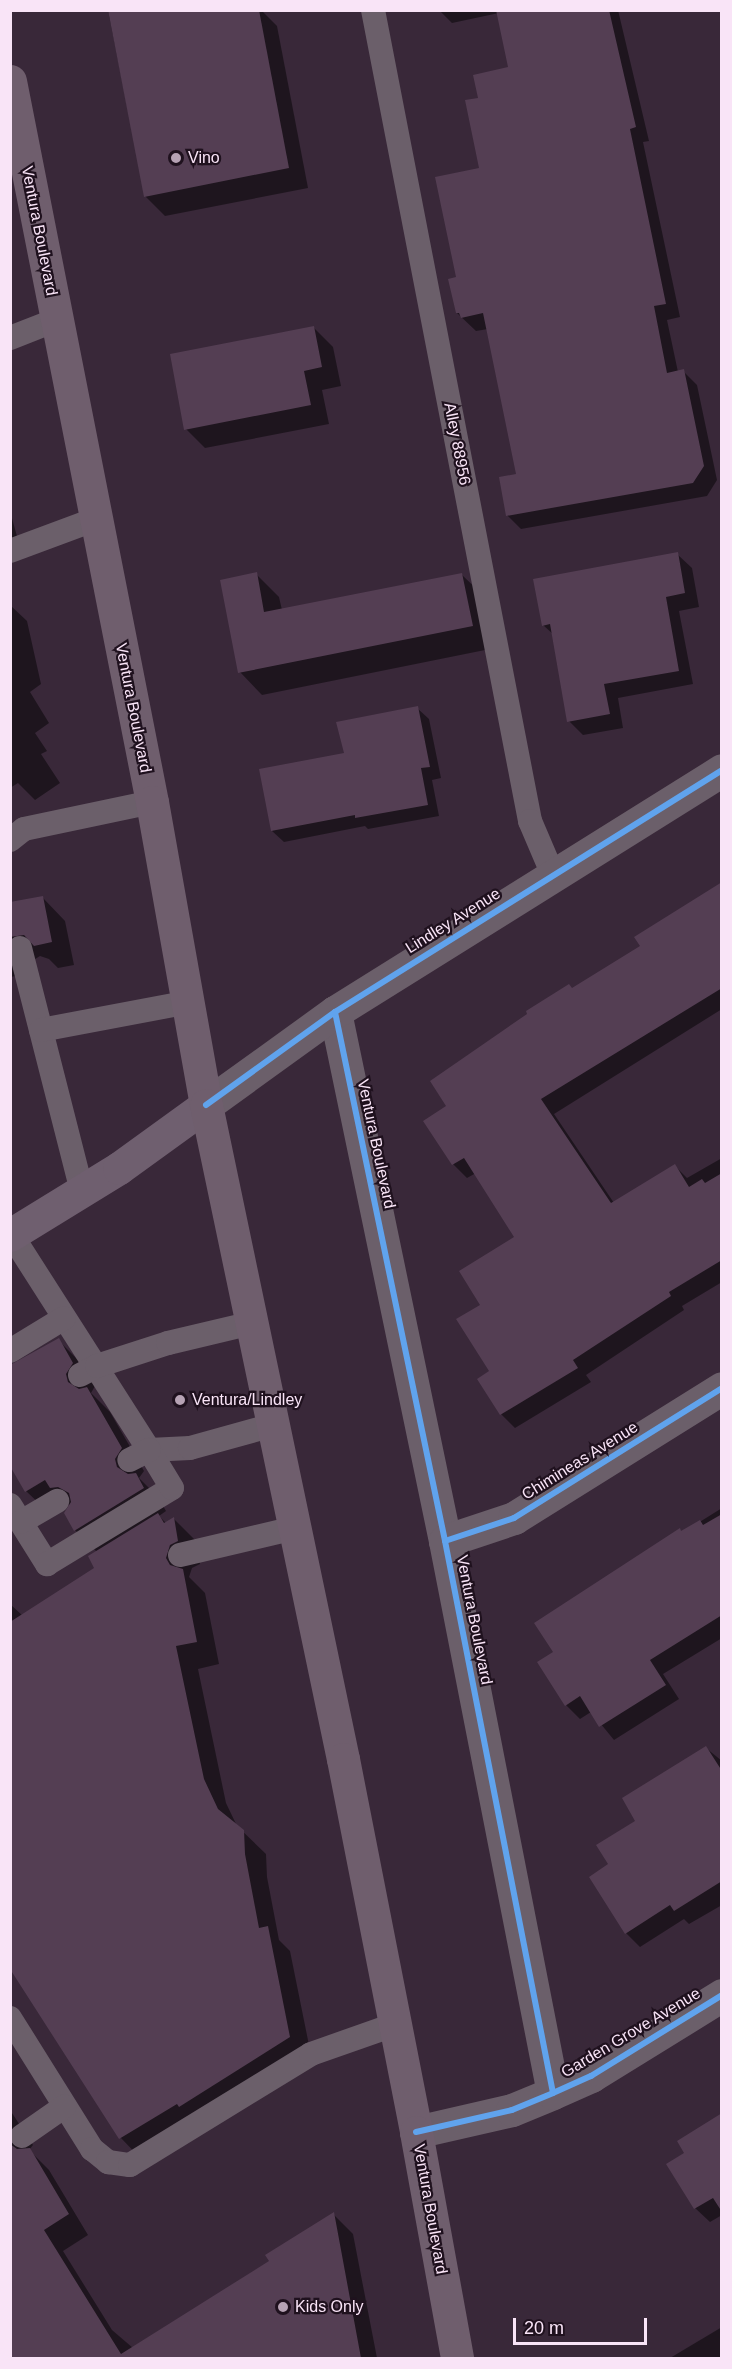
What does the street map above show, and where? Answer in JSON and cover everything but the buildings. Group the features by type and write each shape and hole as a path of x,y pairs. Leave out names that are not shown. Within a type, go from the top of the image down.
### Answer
{"main road":[{"name":"Ventura Boulevard","path":"10,81 152,802 206,1106 396,2024 457,2358"},
{"name":"Lindley Avenue","path":"11,1235 82,1191 206,1106"}],"street":[{"name":"Lindley Avenue","path":"206,1106 335,1012 722,770"},
{"name":"Ventura Boulevard","path":"335,1012 445,1540 554,2093"},
{"name":"Chimineas Avenue","path":"445,1540 514,1518 722,1388"},
{"name":"Garden Grove Avenue","path":"416,2132 512,2110 554,2093 591,2076 722,1995"}],"lane":[{"name":"Alley 88956","path":"373,10 530,820 553,875"},
{"path":"10,338 56,320"},
{"path":"10,551 96,519"},
{"path":"10,840 24,830 152,802"},
{"path":"20,948 82,1191"},
{"path":"41,1030 189,1002"},
{"path":"11,1235 64,1318 89,1370 139,1455 171,1488 47,1564 16,1513 57,1501"},
{"path":"10,1351 64,1318"},
{"path":"89,1370 168,1343 252,1323"},
{"path":"139,1455 190,1448 273,1425"},
{"path":"180,1555 295,1528"},
{"path":"10,2018 92,2149 108,2162 130,2165 311,2054 396,2024"},
{"path":"22,2136 65,2106"}],"cycle path":[{"path":"206,1105 335,1012 722,770"},
{"path":"335,1012 445,1541 553,2093"},
{"path":"445,1541 514,1518 722,1388"},
{"path":"416,2132 512,2110 591,2076 722,1995"}],"place":[{"name":"Vino","path":"176,158"},
{"name":"Ventura/Lindley","path":"180,1400"},
{"name":"Kids Only","path":"283,2307"}]}
